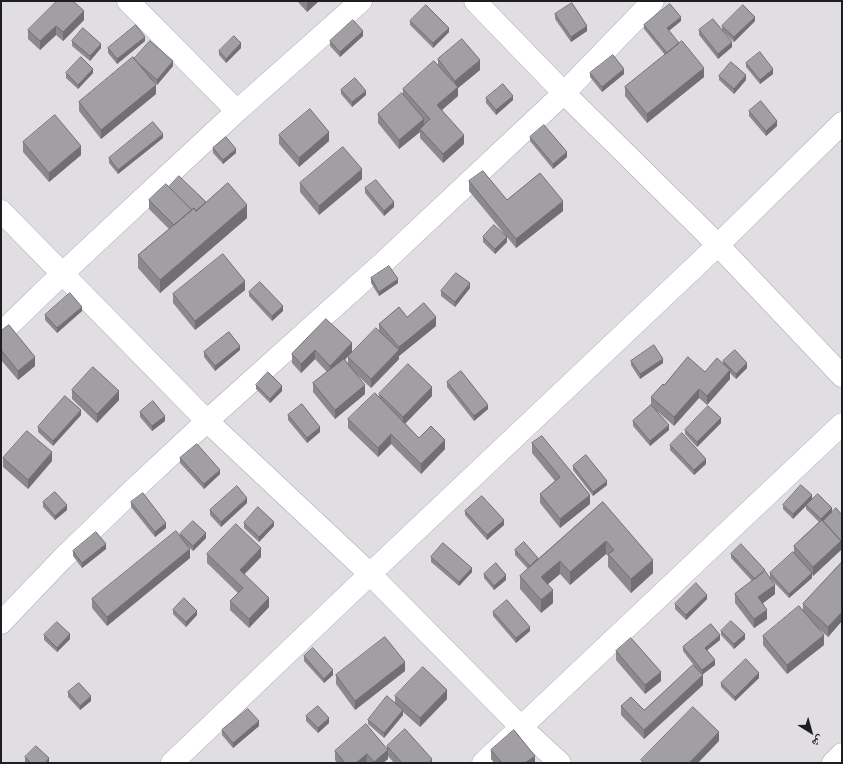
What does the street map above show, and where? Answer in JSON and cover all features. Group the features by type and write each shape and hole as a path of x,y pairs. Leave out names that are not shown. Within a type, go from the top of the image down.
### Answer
{"street":[{"path":"128,1 237,111"},
{"path":"1,333 63,273 237,111 361,1"},
{"path":"476,1 564,93 718,245 842,376"},
{"path":"1,623 61,560 207,421 384,261 564,93 653,1"},
{"path":"172,763 718,245 842,124"},
{"path":"1,211 207,421 370,574 521,727 560,763"},
{"path":"483,763 842,424"},
{"path":"833,763 842,754"}],"building":[{"path":"57,1 73,1 84,11 63,32 56,26 40,41 28,30"},
{"path":"572,3 587,26 571,37 555,14"},
{"path":"670,4 681,17 667,28 679,43 667,53 644,25"},
{"path":"426,5 449,28 433,43 410,21"},
{"path":"743,5 755,17 734,37 722,26"},
{"path":"713,19 732,42 718,54 699,30"},
{"path":"353,20 363,31 340,52 330,41"},
{"path":"136,25 145,37 117,59 108,48"},
{"path":"83,28 101,44 90,56 72,41"},
{"path":"234,36 241,43 226,59 219,51"},
{"path":"462,39 480,60 455,81 438,59"},
{"path":"150,41 173,61 157,80 134,59"},
{"path":"682,41 704,68 647,114 625,87"},
{"path":"760,52 773,69 760,80 746,63"},
{"path":"613,55 624,69 602,87 590,73"},
{"path":"81,57 93,69 78,85 66,73"},
{"path":"133,57 156,85 101,130 79,102"},
{"path":"434,61 458,87 437,105 464,135 443,154 420,129 430,119 403,89"},
{"path":"731,62 746,75 734,89 719,76"},
{"path":"355,78 366,91 352,102 341,90"},
{"path":"503,84 513,96 496,110 486,98"},
{"path":"402,93 424,119 399,140 378,114"},
{"path":"761,101 777,121 766,131 749,111"},
{"path":"310,109 329,132 299,158 279,135"},
{"path":"55,115 81,146 49,173 23,142"},
{"path":"153,122 163,134 118,170 109,158"},
{"path":"544,125 567,152 553,164 530,137"},
{"path":"226,137 236,149 223,160 213,148"},
{"path":"343,147 362,169 319,206 300,183"},
{"path":"483,171 507,200 540,173 563,201 516,239 469,181"},
{"path":"179,176 206,202 196,211 194,208 192,210 169,187"},
{"path":"376,180 394,202 384,211 365,188"},
{"path":"228,183 247,205 160,280 138,255 194,208 196,211"},
{"path":"166,184 192,210 174,225 149,200"},
{"path":"494,225 507,237 495,249 483,237"},
{"path":"223,254 245,281 195,321 173,294"},
{"path":"389,266 398,279 379,292 371,278"},
{"path":"456,273 470,283 455,302 441,291"},
{"path":"260,282 283,306 272,316 249,292"},
{"path":"70,293 82,307 57,328 45,315"},
{"path":"424,303 436,317 399,347 379,324 399,307 407,317"},
{"path":"326,319 352,343 330,366 315,350 301,364 292,354"},
{"path":"9,325 35,357 18,371 1,350 1,331"},
{"path":"376,328 399,350 371,379 348,357"},
{"path":"229,332 240,346 215,366 204,352"},
{"path":"654,345 663,359 640,374 631,361"},
{"path":"735,350 747,363 736,374 723,361"},
{"path":"688,357 705,372 717,358 730,370 707,396 699,389 674,417 651,397 663,384 664,385"},
{"path":"344,359 365,385 335,410 313,383"},
{"path":"408,364 432,387 403,417 379,394"},
{"path":"93,367 119,391 97,414 72,390"},
{"path":"461,371 488,405 474,416 447,382"},
{"path":"268,372 282,386 270,399 256,385"},
{"path":"375,393 419,438 431,426 445,440 421,464 391,434 378,448 348,419"},
{"path":"65,396 81,410 53,441 38,427"},
{"path":"153,401 165,416 152,426 140,412"},
{"path":"302,404 320,427 307,438 288,415"},
{"path":"651,405 669,425 650,441 633,421"},
{"path":"708,406 721,418 697,442 685,430"},
{"path":"27,431 52,452 28,480 3,458"},
{"path":"682,433 706,459 694,470 670,445"},
{"path":"542,436 590,495 560,519 540,494 560,477 532,443"},
{"path":"197,444 220,470 204,484 180,458"},
{"path":"586,455 607,481 593,492 573,466"},
{"path":"801,485 812,495 793,514 783,505"},
{"path":"237,486 247,498 221,522 210,510"},
{"path":"55,492 67,505 55,516 43,502"},
{"path":"143,493 166,523 155,532 131,502"},
{"path":"818,494 832,508 821,519 806,505"},
{"path":"482,496 504,520 487,535 465,511"},
{"path":"603,502 653,560 631,579 608,554 614,550 606,541 570,572 560,561 541,577 553,590 541,600 520,576"},
{"path":"258,507 274,522 259,537 244,523"},
{"path":"836,508 842,515 842,543 823,521"},
{"path":"822,520 841,541 813,567 794,546"},
{"path":"193,521 206,533 193,546 180,534"},
{"path":"236,524 261,548 240,570 269,598 249,619 230,601 243,588 207,554"},
{"path":"176,531 190,549 107,617 92,599"},
{"path":"96,532 106,544 82,563 73,551"},
{"path":"524,542 538,558 530,566 515,550"},
{"path":"443,543 472,568 459,582 431,557"},
{"path":"741,544 765,570 755,579 731,554"},
{"path":"793,552 812,573 789,594 770,573"},
{"path":"842,562 842,612 828,627 803,604"},
{"path":"496,563 506,575 494,586 484,574"},
{"path":"765,571 775,585 758,597 767,610 754,619 735,594"},
{"path":"696,583 707,595 686,615 675,604"},
{"path":"184,598 197,611 186,622 173,610"},
{"path":"507,600 530,627 516,638 493,612"},
{"path":"799,606 824,635 787,665 763,636"},
{"path":"731,621 745,634 734,644 721,631"},
{"path":"57,622 70,634 57,648 44,635"},
{"path":"711,624 720,635 705,648 715,660 702,670 683,647"},
{"path":"385,637 405,662 355,701 336,675"},
{"path":"631,638 661,672 645,685 616,651"},
{"path":"313,648 333,670 324,679 304,656"},
{"path":"746,659 759,673 735,697 721,683"},
{"path":"693,665 703,675 644,730 621,706 631,697 644,710"},
{"path":"423,667 447,690 420,718 395,696"},
{"path":"79,683 91,696 80,706 68,692"},
{"path":"387,696 403,710 384,733 368,720"},
{"path":"318,706 329,718 318,728 306,716"},
{"path":"693,707 719,732 689,763 644,763 641,760"},
{"path":"248,709 259,721 233,743 222,730"},
{"path":"366,724 388,750 374,762 367,754 356,763 345,763 335,751"},
{"path":"405,729 432,759 429,763 402,763 387,746"},
{"path":"514,730 535,756 525,763 502,763 491,750"},
{"path":"36,746 49,758 45,763 31,763 25,757"}]}
